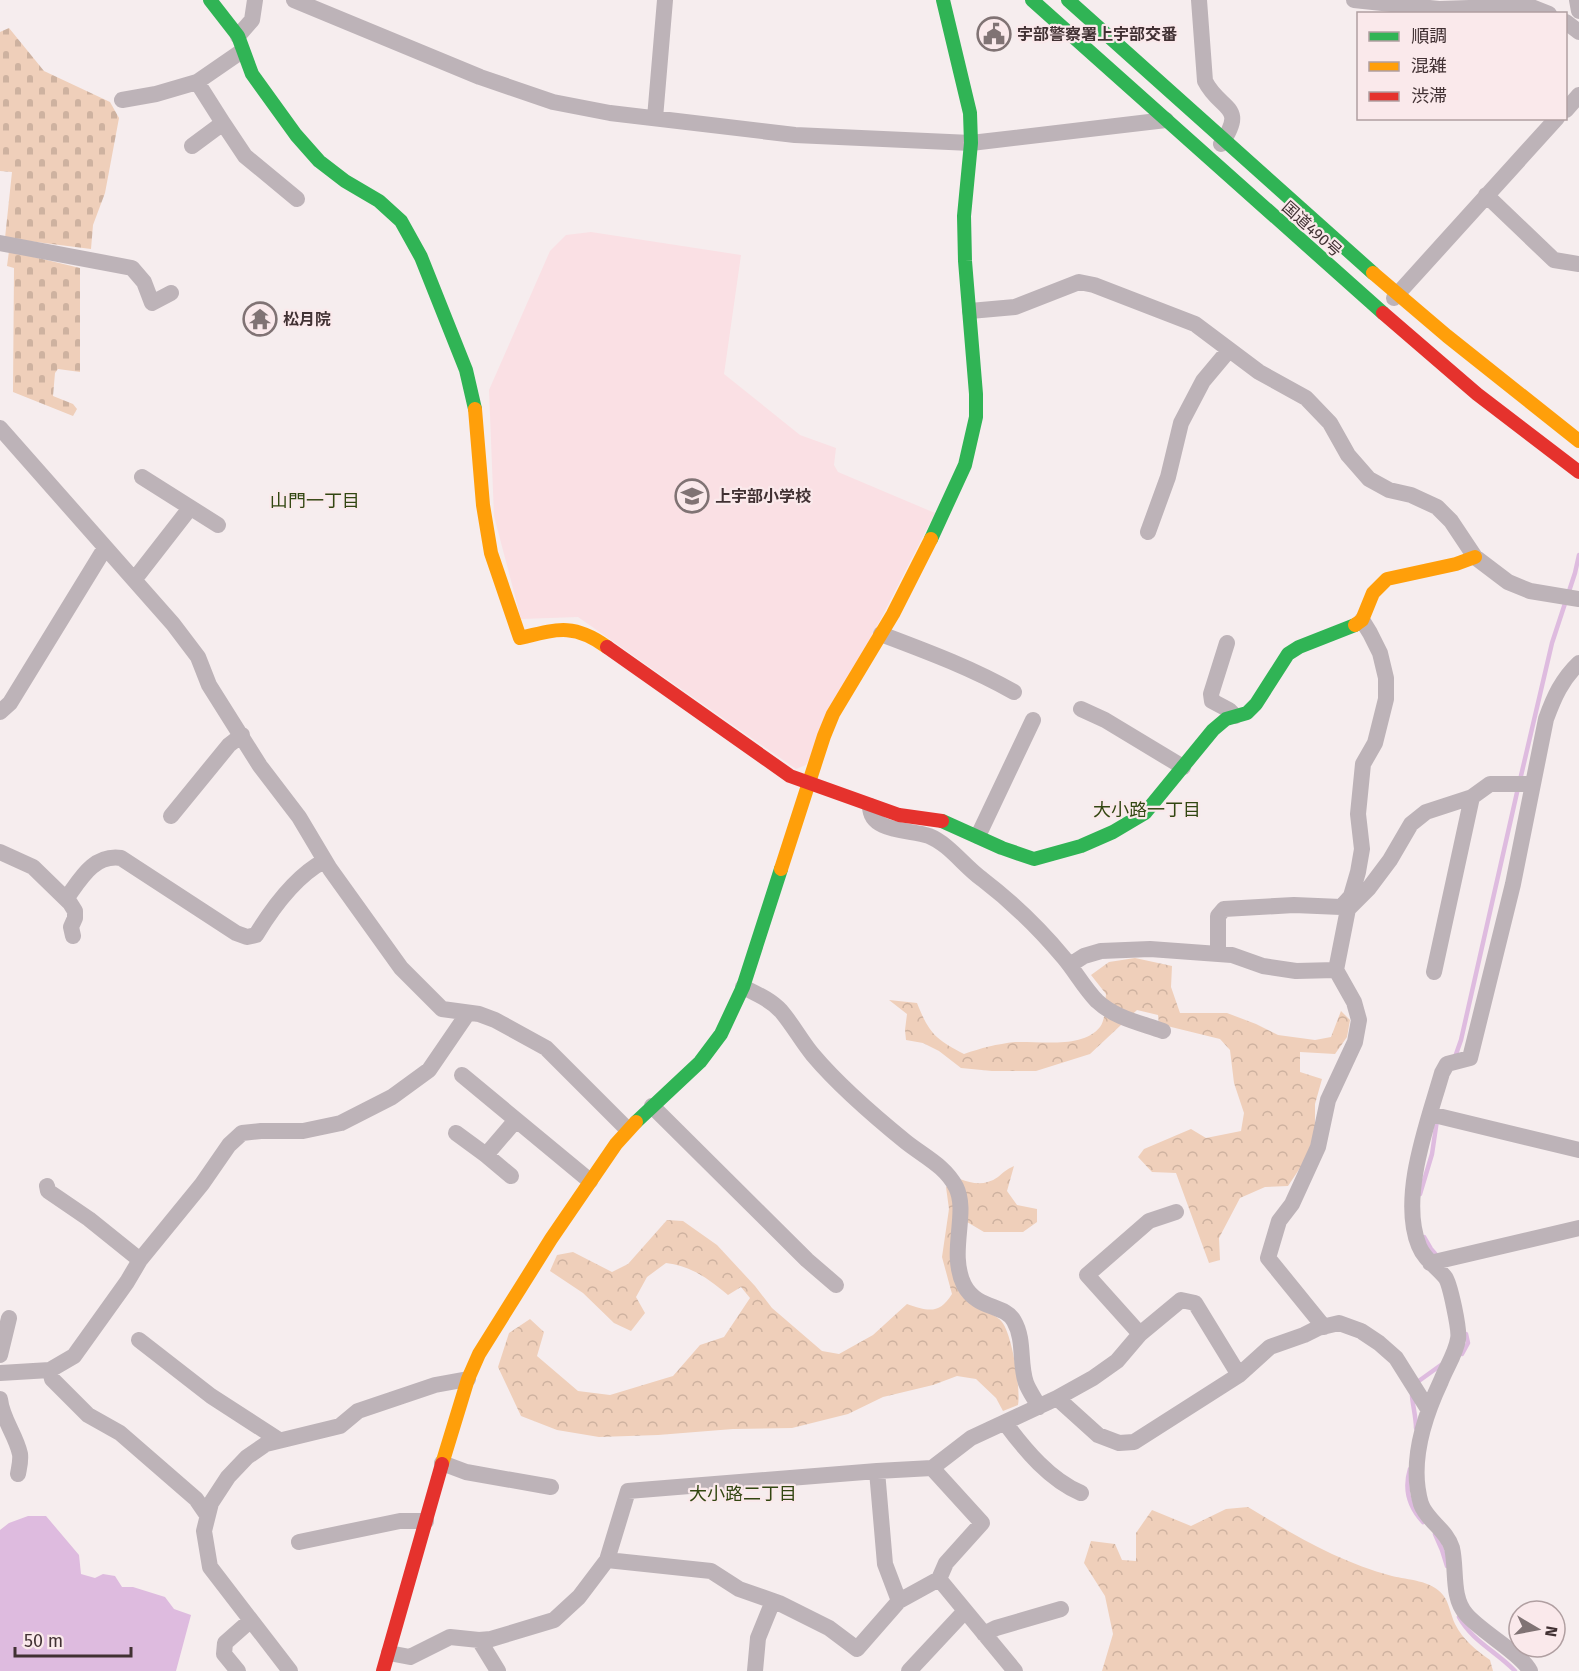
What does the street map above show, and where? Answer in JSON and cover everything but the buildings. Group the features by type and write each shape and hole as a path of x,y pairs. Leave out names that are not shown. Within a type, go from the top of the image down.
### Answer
{"main road":[{"path":"210,0 240,43 252,74 296,135 319,161 345,181 379,201 401,220 421,257 466,370 476,413 483,505 491,553 520,638 554,630 574,630 597,640 790,776 899,815 942,821 1034,860 1081,846 1113,832 1145,813 1214,730 1226,719 1247,713 1256,704 1288,654 1299,647 1362,621 1373,592 1388,579 1456,564 1474,557"},
{"path":"383,1671 442,1463 468,1379 479,1354 590,1181 627,1129 688,1074 711,1049 728,1024 743,987 809,781 834,714 893,614 953,494 965,465 976,417 964,216 971,143 970,113 943,0"},
{"name":"国道490号","path":"1032,0 1381,312 1469,387 1579,472"},
{"name":"国道490号","path":"1068,0 1398,294 1518,395 1579,441"}],"street":[{"path":"122,100 156,94 197,82 240,43 252,20 255,0"},
{"path":"294,0 480,77 553,102 610,113 795,135 971,143 1167,120"},
{"path":"655,118 665,0"},
{"path":"1199,0 1205,81 1212,93 1233,114 1234,119 1225,140 1211,160"},
{"path":"1354,0 1438,9 1529,6 1544,12"},
{"path":"1577,0 1579,11"},
{"path":"197,82 245,156 297,199"},
{"path":"1567,109 1579,95"},
{"path":"1381,312 1555,120"},
{"path":"192,146 223,123"},
{"path":"1486,195 1554,260 1579,264"},
{"path":"0,243 132,268 144,282 152,303 171,293"},
{"path":"970,312 1014,307 1078,282 1094,285 1196,324 1259,372 1306,398 1330,423 1348,456 1369,479 1389,490 1411,495 1437,507 1451,520 1474,557 1508,582 1530,591 1579,599"},
{"path":"1148,532 1168,477 1181,423 1203,381 1229,350"},
{"path":"0,428 134,580 198,657 209,686 260,766 299,817 324,861 401,968 442,1009 479,1014 495,1020 546,1048 627,1129"},
{"path":"142,477 218,525"},
{"path":"134,580 190,508"},
{"path":"0,712 10,703 105,548"},
{"path":"1324,1327 1268,1258 1279,1221 1292,1204 1318,1147 1328,1100 1355,1042 1359,1020 1354,1002 1336,970 1345,908 1358,872 1362,849 1358,814 1363,764 1375,743 1386,699 1386,678 1380,653 1362,621"},
{"path":"881,634 933,653 990,678 1014,692"},
{"path":"1227,643 1211,694 1212,701 1235,716"},
{"path":"1530,1671 1528,1666 1480,1629 1463,1612 1458,1600 1452,1549 1446,1535 1422,1507 1417,1480 1428,1409 1459,1338 1447,1279 1430,1263 1419,1248 1412,1207 1414,1184 1442,1073 1447,1064 1470,1058 1510,896 1546,719 1554,695 1568,674 1579,663"},
{"path":"1081,710 1116,726 1183,767"},
{"path":"978,836 1033,720"},
{"path":"171,816 229,745 242,735"},
{"path":"1218,953 1218,916 1224,909 1294,905 1345,908 1369,888 1390,860 1411,824 1426,812 1472,797 1490,784 1533,784"},
{"path":"1434,972 1472,797"},
{"path":"870,806 870,813 883,826 930,837 943,845 967,868 1000,893 1027,917 1070,965 1097,1000 1119,1016 1163,1031"},
{"path":"0,852 33,867 66,899 75,910 75,918 71,927 73,936"},
{"path":"66,899 92,866 111,857 121,858 236,933 248,937 256,935 265,920 310,868 324,861"},
{"path":"1070,965 1084,956 1101,951 1150,949 1232,955 1263,966 1296,971 1336,970"},
{"path":"743,987 768,1000 781,1011 813,1056 849,1092 907,1142 945,1170 957,1189 960,1202 956,1250 964,1285 975,1300 1003,1311 1013,1318 1021,1342 1026,1382 1039,1407"},
{"path":"0,1374 50,1370 74,1356 86,1342 140,1260 202,1184 229,1145 242,1133 303,1131 341,1123 392,1097 429,1070 468,1013"},
{"path":"462,1075 590,1181"},
{"path":"652,1106 807,1260 836,1285"},
{"path":"1430,1114 1579,1150"},
{"path":"486,1155 516,1119"},
{"path":"456,1133 511,1176"},
{"path":"46,1186 48,1191 89,1219 140,1260"},
{"path":"1140,1334 1087,1275 1149,1221 1176,1212"},
{"path":"1430,1263 1579,1228"},
{"path":"388,1653 410,1657 450,1637 479,1640 554,1620 579,1597 607,1560 628,1491 932,1468 971,1438 1039,1407 1094,1378 1117,1361 1140,1334 1181,1300 1195,1303 1239,1376"},
{"path":"0,1355 9,1318"},
{"path":"1057,1398 1098,1435 1119,1443 1134,1442 1239,1376 1270,1347 1339,1323 1361,1331 1396,1358 1428,1409"},
{"path":"139,1340 211,1396 279,1440"},
{"path":"50,1370 52,1379 88,1415 120,1433 196,1499 207,1515"},
{"path":"290,1671 210,1567 204,1532 211,1503 228,1477 247,1457 266,1444 340,1426 358,1411 435,1385 468,1379"},
{"path":"0,1399 5,1420 17,1444 20,1457 18,1474"},
{"path":"1005,1423 1050,1473 1066,1487 1082,1493"},
{"path":"442,1463 466,1472 551,1487"},
{"path":"607,1560 711,1570 739,1588 773,1601 829,1628 857,1649 899,1601 939,1579 946,1563 982,1523 932,1468"},
{"path":"877,1471 885,1564 899,1601"},
{"path":"299,1542 400,1521 426,1521"},
{"path":"939,1579 1015,1671"},
{"path":"755,1671 758,1638 773,1601"},
{"path":"984,1634 996,1628 1061,1609"},
{"path":"909,1671 964,1611"},
{"path":"238,1671 224,1654 225,1643 251,1620"},
{"path":"479,1640 498,1671"}],"shaded area":[{"name":"上宇部小学校","path":"591,232 741,255 724,374 800,435 836,448 834,465 838,472 935,513 806,765 796,769 578,617 521,619 494,516 489,390 550,251 566,235"},
{"path":"28,1516 46,1516 79,1555 81,1574 95,1578 103,1574 115,1576 122,1587 133,1587 165,1597 174,1609 191,1615 176,1671 0,1671 0,1530 9,1523"}],"green space":[{"path":"9,28 44,71 110,102 119,118 105,193 93,225 91,249 5,238 12,172 0,171 0,32"},
{"path":"9,251 80,268 80,372 58,369 55,373 53,396 73,404 77,409 73,416 13,392 14,268 7,266"},
{"path":"1135,958 1172,966 1171,987 1180,1013 1227,1013 1278,1035 1315,1040 1331,1037 1341,1011 1350,1020 1347,1037 1335,1054 1300,1052 1300,1072 1322,1079 1315,1104 1315,1138 1302,1165 1288,1186 1265,1187 1240,1198 1219,1238 1220,1260 1209,1263 1176,1173 1152,1172 1138,1157 1144,1149 1191,1129 1206,1138 1241,1131 1244,1113 1234,1083 1230,1050 1220,1039 1159,1024 1158,1015 1137,1010 1090,1054 1036,1071 961,1068 939,1051 923,1043 906,1040 907,1014 889,1000 917,1003 925,1022 934,1034 964,1054 989,1046 1015,1042 1072,1041 1092,1034 1100,1027 1103,1020 1106,994 1091,975 1109,962"},
{"path":"1014,1166 1007,1191 1017,1205 1037,1209 1037,1222 1023,1232 984,1232 967,1222 953,1236 977,1308 1000,1320 1009,1338 1017,1375 1019,1398 1018,1405 1003,1411 996,1398 976,1379 957,1376 933,1385 883,1397 848,1414 792,1428 599,1437 557,1430 521,1416 498,1367 509,1333 530,1319 544,1332 537,1356 578,1391 610,1395 673,1376 700,1345 724,1337 750,1298 741,1287 728,1295 699,1274 684,1267 666,1263 647,1277 636,1297 645,1313 631,1331 614,1323 583,1293 550,1271 557,1255 573,1252 612,1272 628,1264 667,1220 683,1221 717,1245 772,1308 822,1351 839,1354 873,1335 907,1304 932,1310 947,1301 952,1294 942,1257 949,1209 946,1187 960,1179 974,1183 988,1182"},
{"path":"1248,1507 1335,1555 1372,1570 1426,1583 1438,1590 1447,1601 1458,1630 1470,1644 1490,1660 1493,1671 1102,1671 1113,1634 1105,1596 1084,1563 1091,1541 1115,1544 1122,1560 1136,1561 1136,1533 1152,1510 1191,1526 1226,1509"}],"waterway":[{"path":"1520,780 1552,643 1579,555"},
{"path":"1455,1057 1461,1040 1518,788"},
{"path":"1420,1194 1432,1154 1437,1120"},
{"path":"1424,1237 1438,1257"},
{"path":"1462,1354 1468,1343 1466,1334"},
{"path":"1416,1383 1441,1365"},
{"path":"1412,1396 1416,1428"},
{"path":"1410,1469 1409,1497 1414,1510 1423,1522"},
{"path":"1435,1534 1447,1566"},
{"path":"1459,1617 1478,1640 1515,1671"}],"traffic: fast":[{"path":"210,0 238,36 252,74 296,135 319,161 345,181 379,201 401,221 421,257 466,370 475,409"},
{"path":"931,539 965,465 976,417 964,216 971,143 970,113 943,0"},
{"path":"1032,0 1383,313"},
{"path":"1068,0 1373,273"},
{"path":"942,821 1002,848 1034,859 1081,846 1113,832 1145,813 1213,730 1226,719 1247,713 1256,704 1288,654 1299,647 1355,625"},
{"path":"636,1122 700,1062 721,1034 743,987 781,869"}],"traffic: slow":[{"path":"1373,273 1447,336 1579,441"},
{"path":"475,409 483,505 491,553 520,638 545,632 575,631 607,647"},
{"path":"781,869 833,714 893,614 931,539"},
{"path":"1355,625 1362,620 1373,593 1387,579 1456,564 1475,557"},
{"path":"442,1464 468,1379 479,1354 551,1239 616,1144 636,1122"}],"traffic: jam":[{"path":"1383,313 1477,394 1579,472"},
{"path":"607,647 790,776 899,815 942,821"},
{"path":"383,1671 442,1464"}],"place":[{"name":"宇部警察署上宇部交番","path":"994,34"},
{"name":"松月院","path":"260,319"},
{"name":"上宇部小学校","path":"692,496"}],"district":[{"name":"山門一丁目","path":"315,501"},
{"name":"大小路一丁目","path":"1147,810"},
{"name":"大小路二丁目","path":"743,1494"}]}
